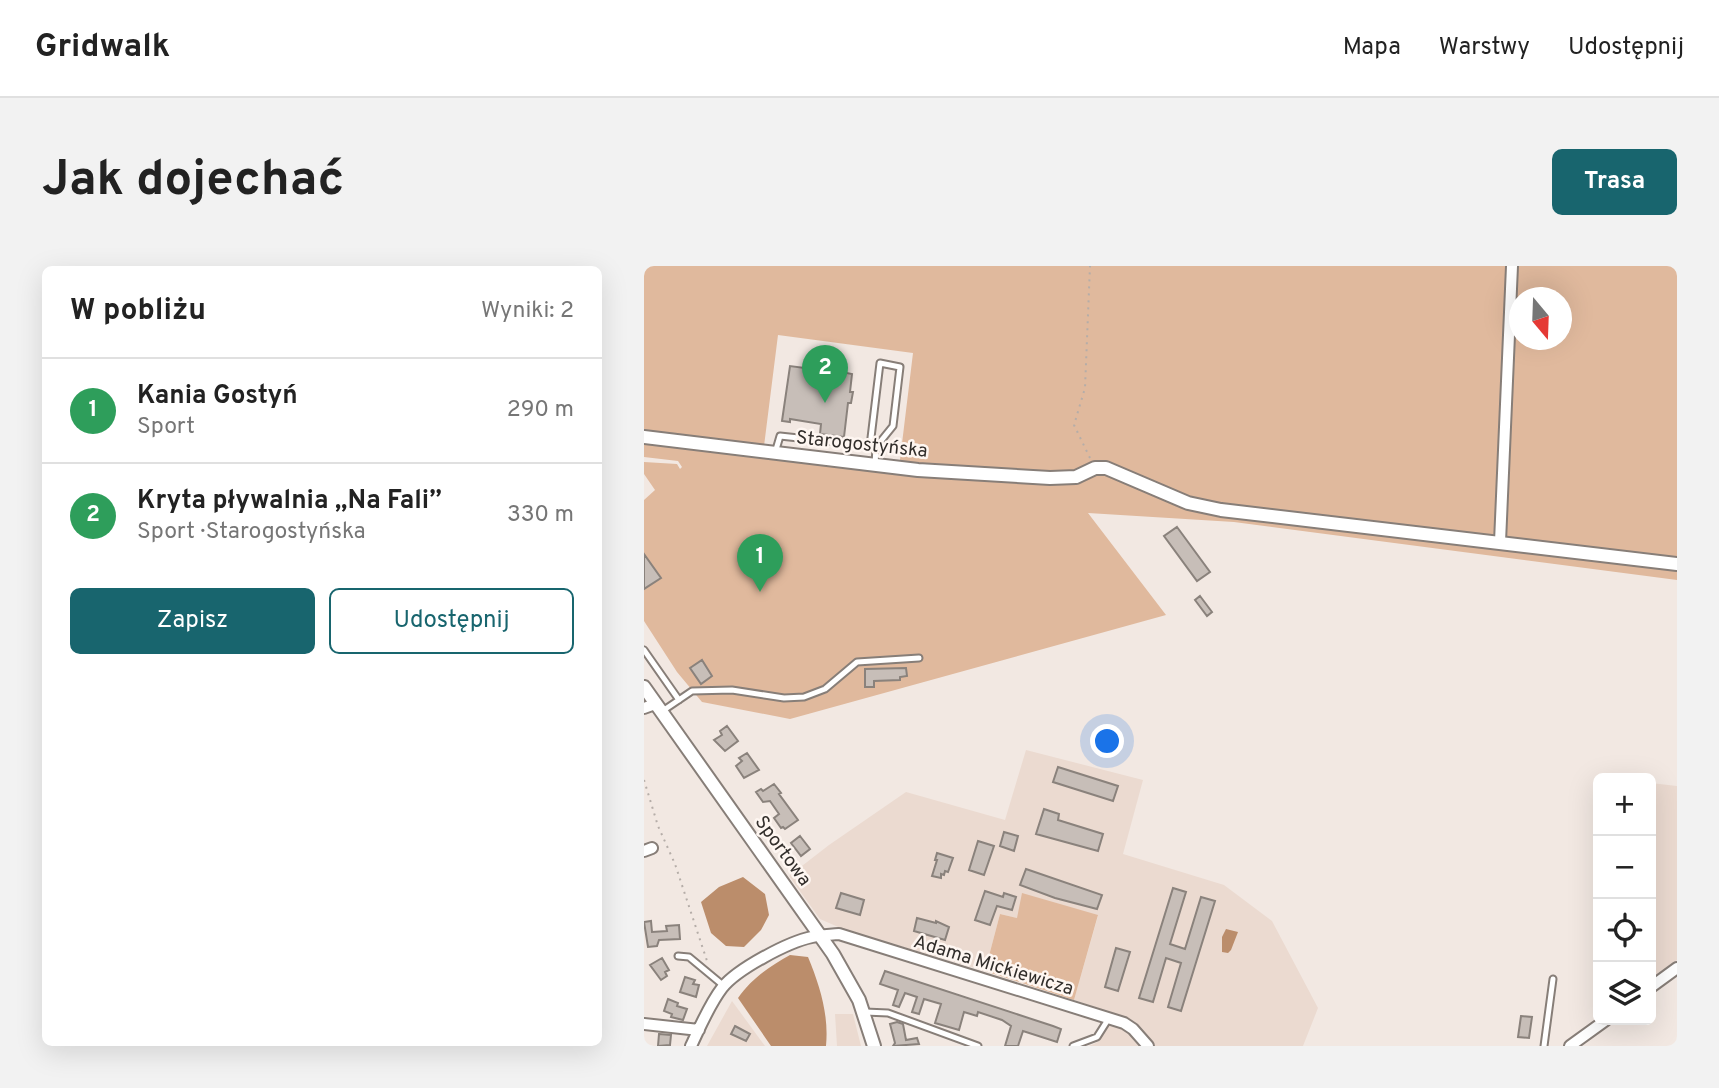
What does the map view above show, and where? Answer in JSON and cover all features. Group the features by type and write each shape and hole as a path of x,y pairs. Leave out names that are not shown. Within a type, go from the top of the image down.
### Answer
{"street":[{"path":"1500,542 1512,266"},
{"name":"Starogostyńska","path":"644,437 918,470 1050,478 1076,477 1095,468"},
{"path":"1095,468 1106,468 1122,474 1188,503 1221,510 1677,564"},
{"name":"Sportowa","path":"644,687 654,708 848,977 864,1012 874,1046"},
{"name":"Adama Mickiewicza","path":"821,936 839,934 1109,1018 1133,1029 1148,1046"},
{"path":"691,1046 724,986 757,962 810,937 821,936"},
{"path":"1656,983 1677,968"},
{"path":"644,1024 699,1031"},
{"path":"1570,1046 1599,1025"}],"lane":[{"path":"873,446 893,426 900,367 880,363 873,446 875,465"},
{"path":"775,453 780,436 873,446"},
{"path":"644,650 679,700"},
{"path":"654,708 679,700 692,691 732,690 784,698 804,696 825,689 857,662 919,658"},
{"path":"678,956 689,957 724,986"},
{"path":"1544,1046 1553,979"},
{"path":"864,1012 888,1013 978,1046"},
{"path":"1073,1046 1097,1037 1109,1018"}],"path":[{"path":"1090,266 1086,388 1074,425 1095,468"},
{"path":"644,780 658,826 675,864 710,971 708,973"}],"shaded area":[{"path":"644,266 1677,266 1677,580 1234,522 1088,513 1166,615 790,719 702,702 677,672 644,621 644,500 655,490 644,474 644,462 677,464 680,469 682,467 678,461 644,457","holes":["778,335 913,353 899,468 763,454"]},
{"path":"1026,750 1143,780 1123,854 1224,885 1272,921 1318,1008 1303,1046 1089,1046 1098,1042 1116,1014 1074,1000 1098,916 1017,918 1000,914 985,971 845,930 820,919 789,876 906,792 1005,820"},
{"path":"1656,784 1677,786 1677,960 1656,975"},
{"path":"743,877 765,894 769,915 761,930 744,947 726,946 711,933 701,902 719,887"},
{"path":"1022,893 1098,915 1074,1000 985,971 1000,914 1017,918"},
{"path":"1226,929 1238,932 1228,953 1222,952 1222,937"},
{"path":"790,955 808,957 825,1012 826,1046 771,1046 738,998 761,974"},
{"path":"732,1001 765,1046 707,1046"},
{"path":"835,1014 853,1014 861,1046 837,1046"}],"building":[{"path":"828,364 837,365 836,371 852,374 850,392 853,392 851,403 848,403 844,437 820,434 821,424 790,419 790,422 782,421 790,366 828,371"},
{"path":"1177,527 1210,572 1197,581 1164,536"},
{"path":"644,554 661,578 644,589"},
{"path":"1200,596 1212,612 1207,616 1195,600"},
{"path":"702,660 712,676 701,684 690,668"},
{"path":"906,668 907,676 900,677 900,680 874,681 874,687 865,687 865,669"},
{"path":"727,726 738,741 725,751 714,740 722,735 720,731"},
{"path":"747,753 759,770 744,778 736,766 742,761 739,758"},
{"path":"1058,767 1118,786 1113,801 1053,782"},
{"path":"774,784 798,820 785,829 781,828 774,818 779,814 770,801 763,802 756,792"},
{"path":"1044,809 1059,814 1058,820 1103,834 1098,851 1036,834"},
{"path":"1004,832 1018,836 1014,851 1000,846"},
{"path":"800,836 810,849 801,856 791,843"},
{"path":"978,841 994,846 984,875 969,870"},
{"path":"937,853 953,858 948,872 941,874 941,878 932,876"},
{"path":"1026,869 1102,895 1097,909 1020,885"},
{"path":"1173,888 1186,892 1170,944 1185,949 1201,897 1215,901 1181,1011 1168,1007 1181,963 1166,958 1153,1002 1139,998"},
{"path":"985,891 1003,897 1004,893 1016,897 1012,910 997,906 990,925 975,920"},
{"path":"841,893 864,900 860,915 836,908"},
{"path":"917,918 936,921 949,927 945,940 914,931"},
{"path":"651,921 652,932 667,931 666,926 679,925 680,939 659,940 657,946 648,947 644,922"},
{"path":"1116,948 1130,952 1118,991 1105,987"},
{"path":"662,958 669,970 665,972 667,976 661,980 650,965"},
{"path":"885,971 1061,1029 1057,1042 1023,1031 1018,1046 1005,1046 1011,1026 978,1012 977,1016 964,1012 959,1030 935,1023 941,1004 924,999 919,1014 912,1012 917,997 905,993 899,1007 893,1005 898,990 880,984"},
{"path":"685,977 695,980 693,984 699,985 696,997 680,992"},
{"path":"668,999 687,1009 683,1020 671,1017 672,1014 664,1011"},
{"path":"1521,1016 1532,1017 1529,1038 1518,1037"},
{"path":"890,1024 903,1024 906,1040 917,1038 919,1044 893,1046 895,1043"},
{"path":"735,1026 750,1034 746,1041 731,1034"},
{"path":"659,1034 671,1035 670,1045 658,1046"}],"place":[{"name":"Kryta pływalnia „Na Fali”","path":"825,403"},
{"name":"Kania Gostyń","path":"760,592"}]}
